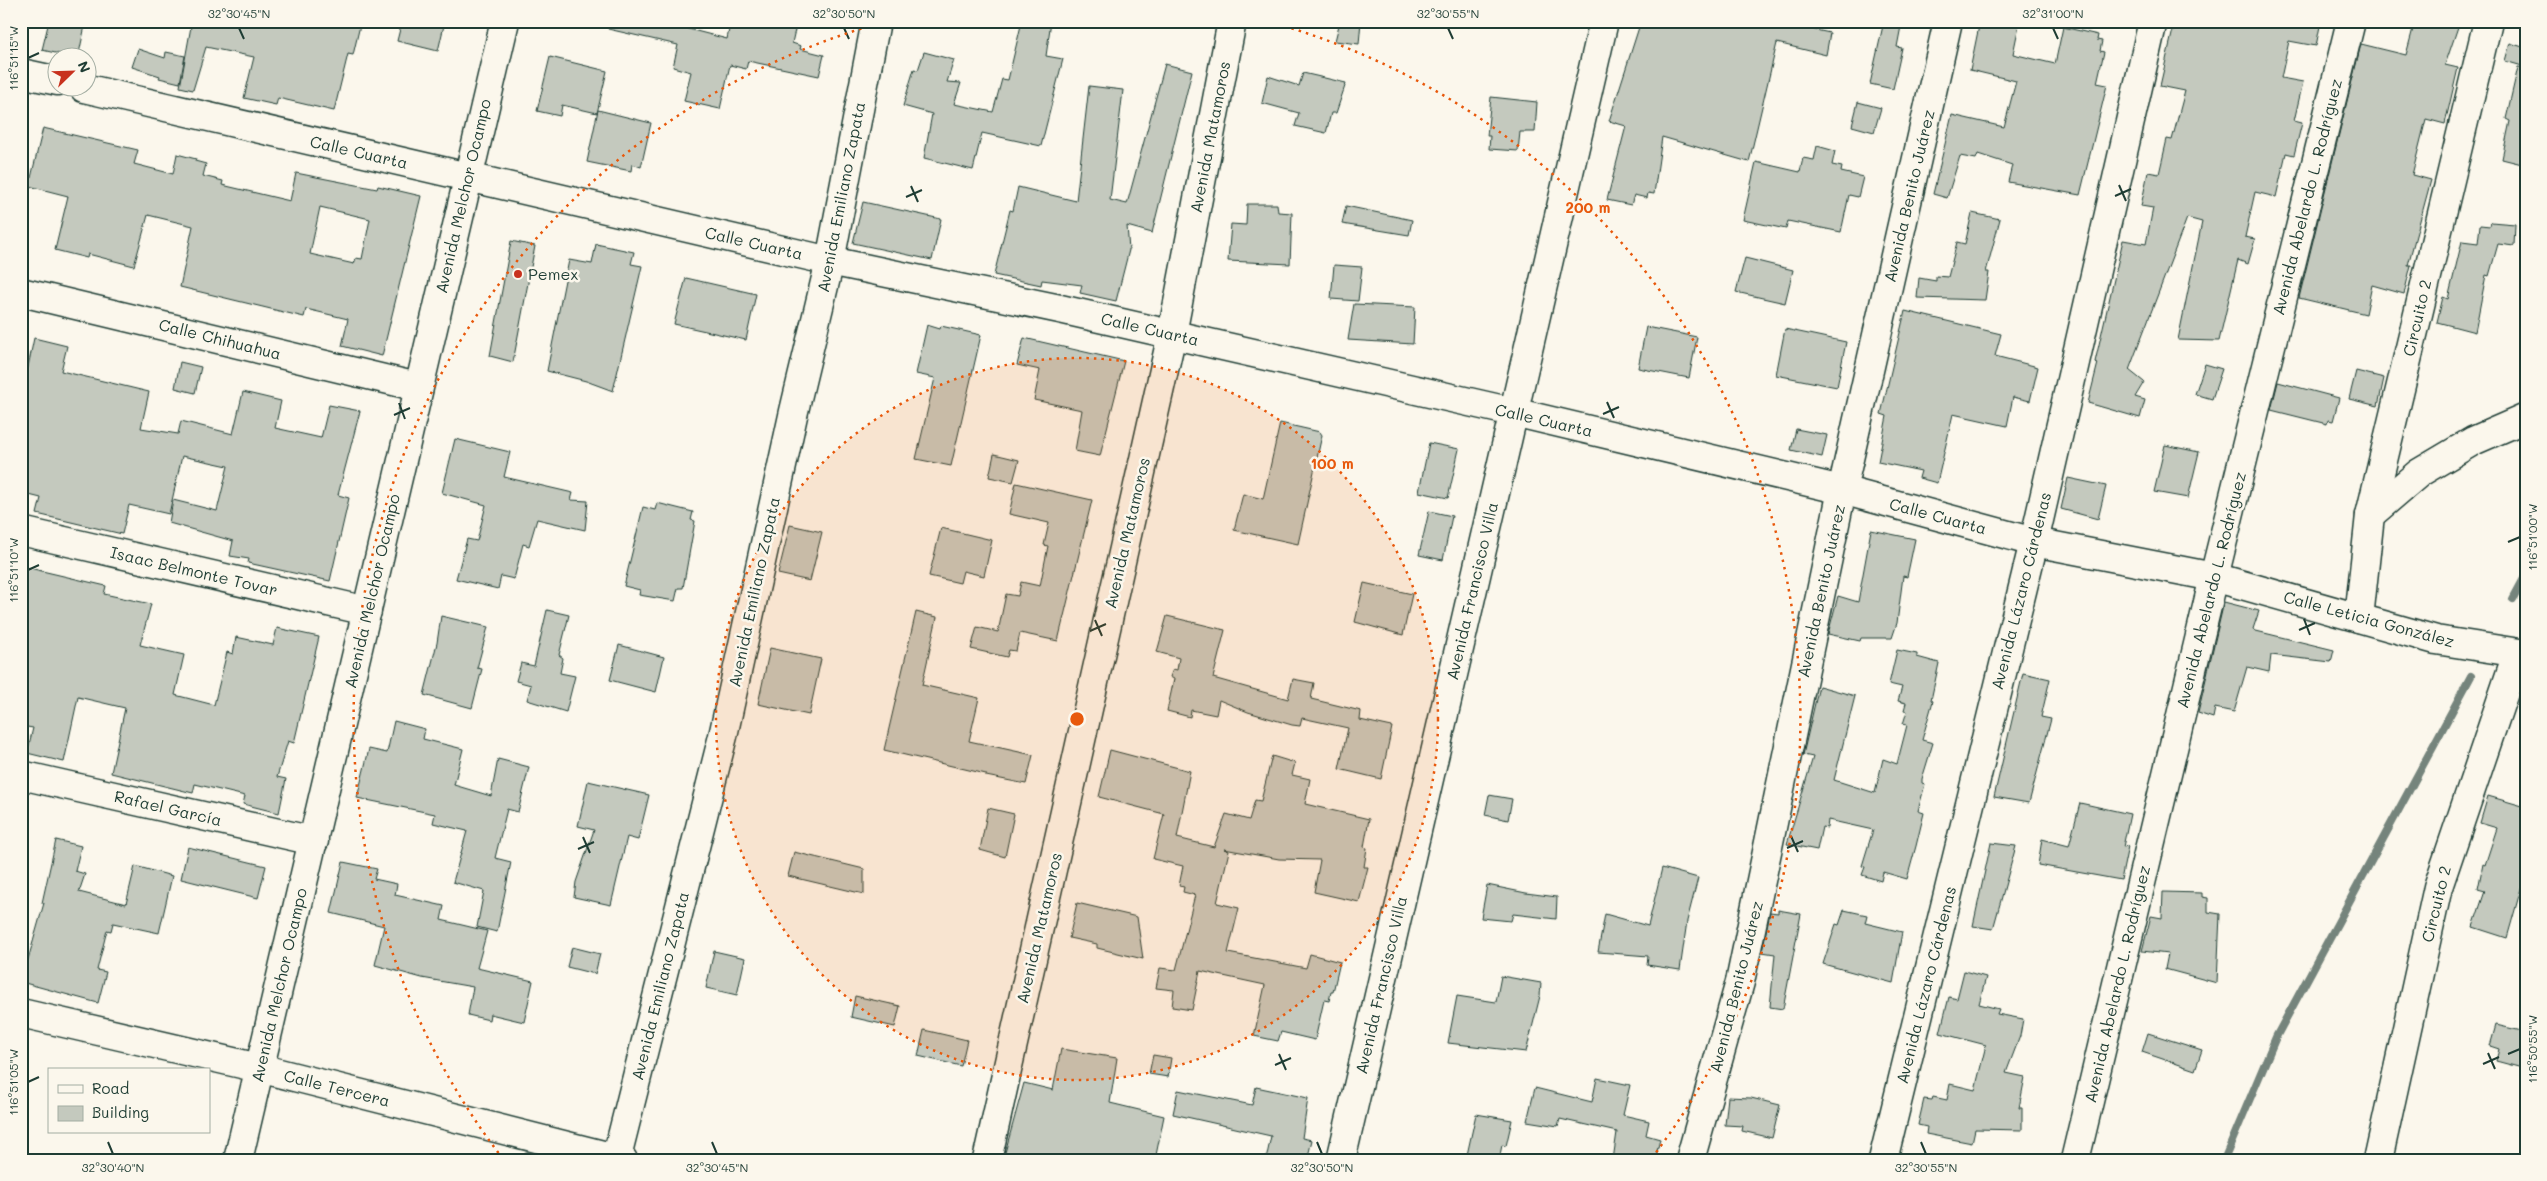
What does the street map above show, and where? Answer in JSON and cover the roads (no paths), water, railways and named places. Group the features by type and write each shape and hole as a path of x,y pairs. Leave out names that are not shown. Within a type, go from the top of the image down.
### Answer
{"street":[{"name":"Avenida Melchor Ocampo","path":"238,1160 504,21"},
{"name":"Avenida Emiliano Zapata","path":"618,1159 723,736 794,411 830,261 876,21"},
{"name":"Avenida Matamoros","path":"986,1160 1172,334 1232,21"},
{"name":"Avenida Francisco Villa","path":"1341,1160 1604,21"},
{"name":"Avenida Benito Juárez","path":"1690,1160 1740,982 1842,490 1948,21"},
{"name":"Avenida Lázaro Cárdenas","path":"1883,1160 2034,542 2153,21"},
{"name":"Avenida Abelardo L. Rodríguez","path":"2075,1160 2214,576 2351,21"},
{"name":"Circuito 2","path":"2359,618 2370,515 2488,21"},
{"path":"21,73 48,79"},
{"name":"Calle Cuarta","path":"98,91 830,261 1172,334 1513,412 1842,490 2034,542 2214,576"},
{"name":"Calle Chihuahua","path":"21,292 418,387"},
{"path":"2370,515 2418,473 2473,441 2526,418"},
{"name":"Isaac Belmonte Tovar","path":"21,531 367,611"},
{"name":"Calle Leticia González","path":"2214,576 2436,640 2522,654"},
{"name":"Circuito 2","path":"2378,1160 2438,887 2522,654"},
{"name":"Rafael García","path":"21,775 314,841"},
{"name":"Calle Tercera","path":"21,1013 259,1068 618,1159"}],"waterway":[{"path":"2513,599 2526,575"},
{"path":"2224,1160 2276,1037 2471,676"}],"place":[{"name":"Pemex","path":"518,274"}]}
